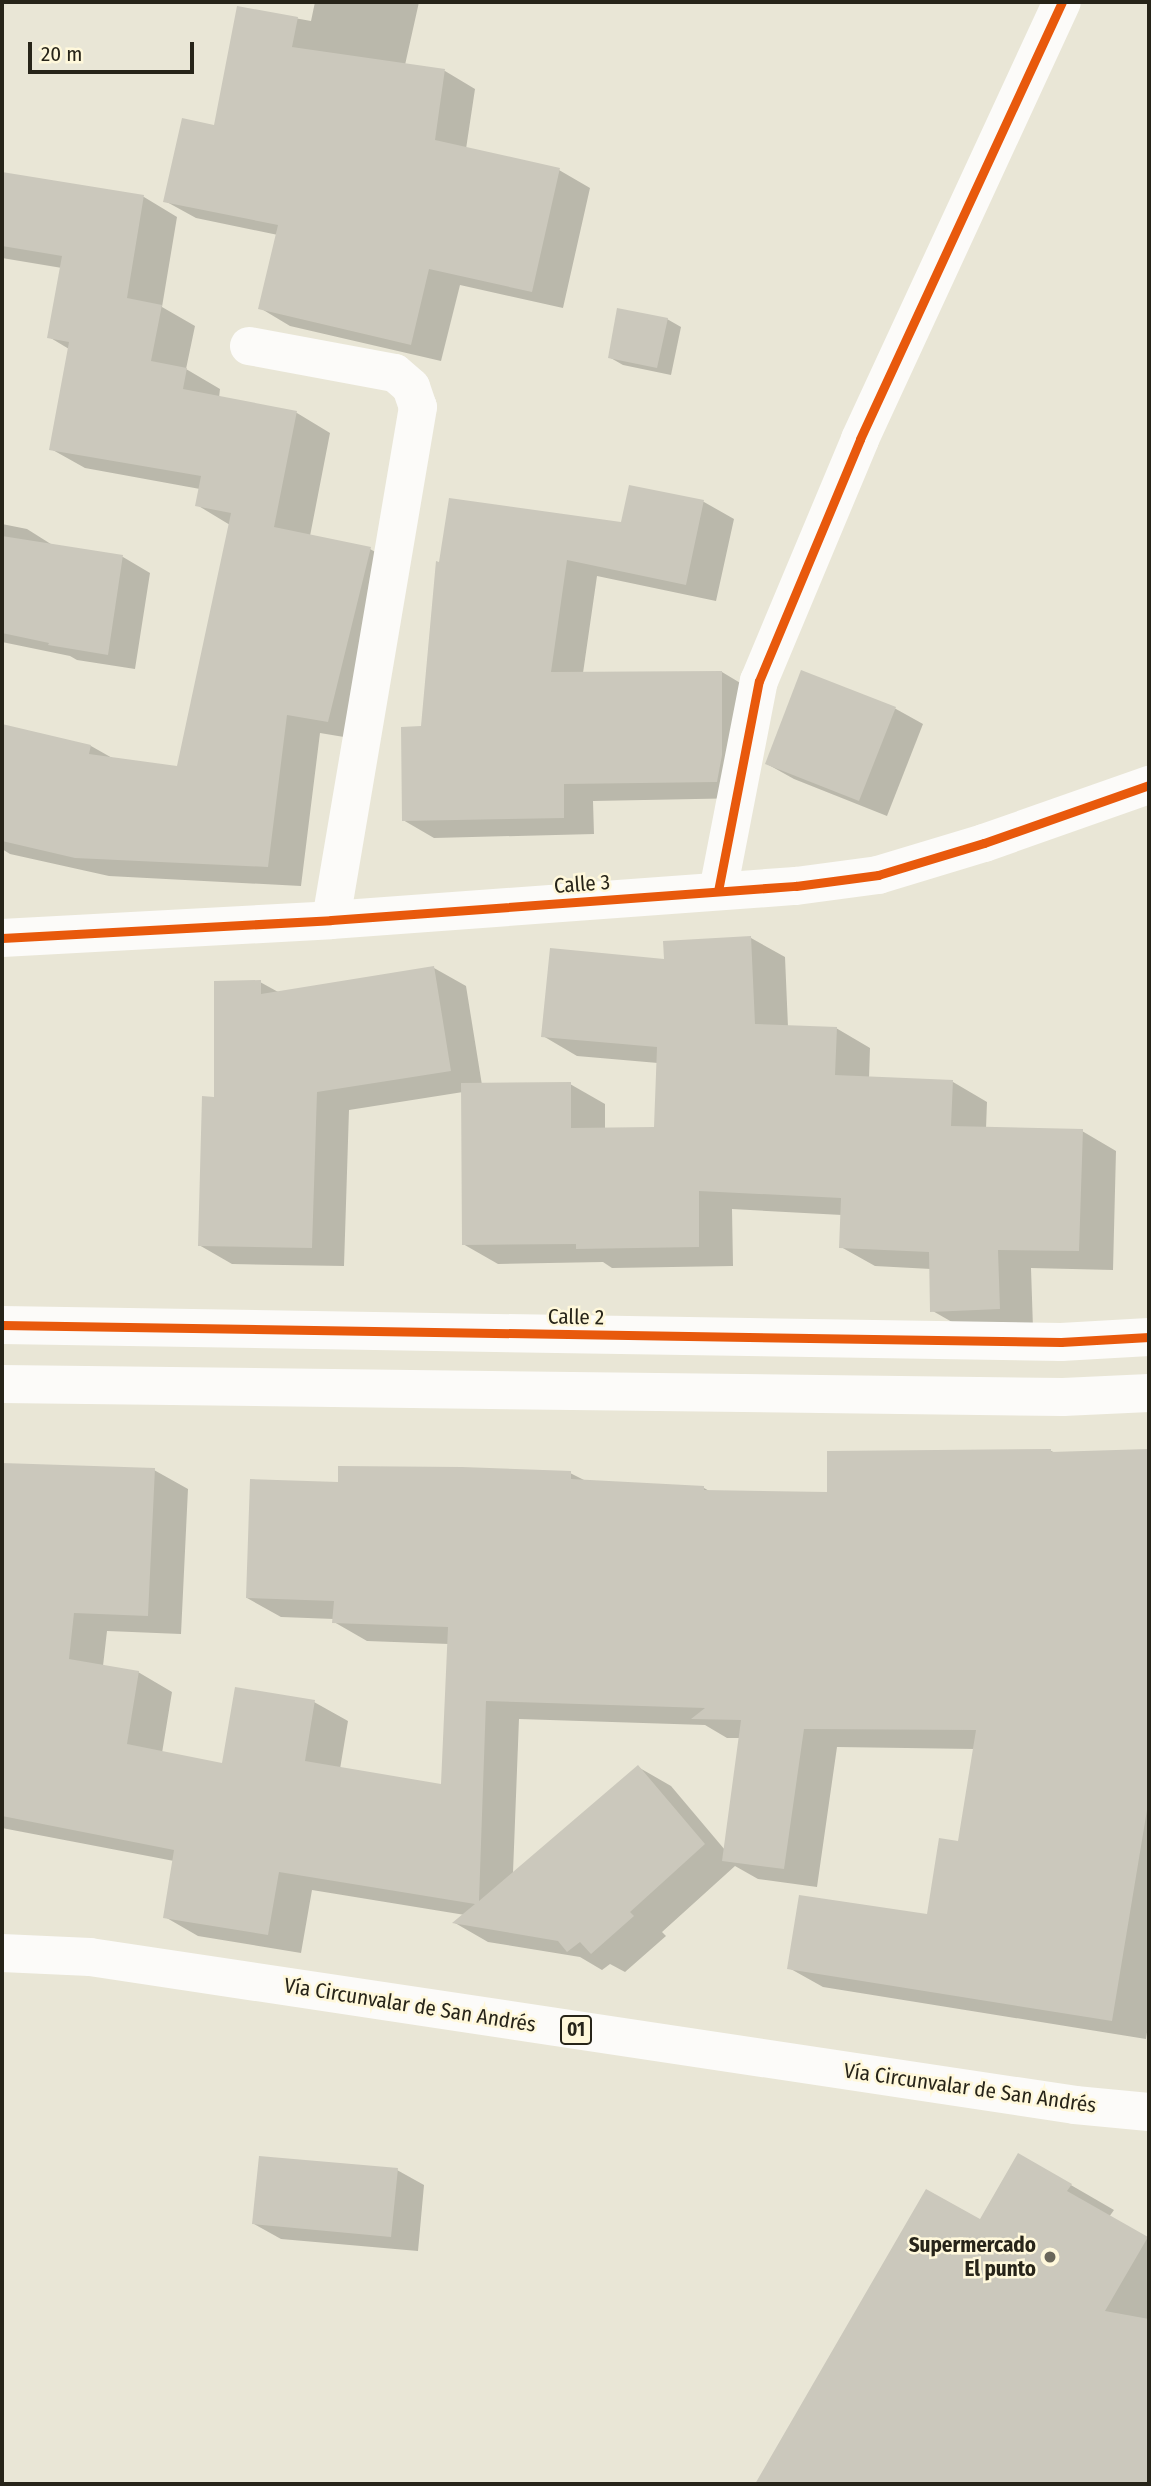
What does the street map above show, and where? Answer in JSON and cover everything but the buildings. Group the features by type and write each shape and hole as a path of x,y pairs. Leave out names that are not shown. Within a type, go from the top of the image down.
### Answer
{"main road":[{"path":"718,891 759,681 860,439 1062,2"},
{"path":"249,346 395,373 411,387 418,407 331,920"},
{"name":"Calle 3","path":"2,938 331,920 718,891 878,875 984,843 1149,785"},
{"name":"Calle 2","path":"2,1325 1061,1342 1149,1336"},
{"path":"1061,1342 1063,1397"},
{"path":"2,1384 1063,1397 1149,1393"},
{"name":"Vía Circunvalar de San Andrés","path":"6,1951 104,1959 1074,2105 1149,2112"}],"cycle path":[{"path":"718,891 759,681 860,439 1062,2"},
{"path":"2,938 331,920 796,886 878,875 984,843 1149,785"},
{"path":"2,1325 1061,1342 1149,1337"}],"place":[{"name":"Supermercado El punto","path":"1050,2257"}]}
